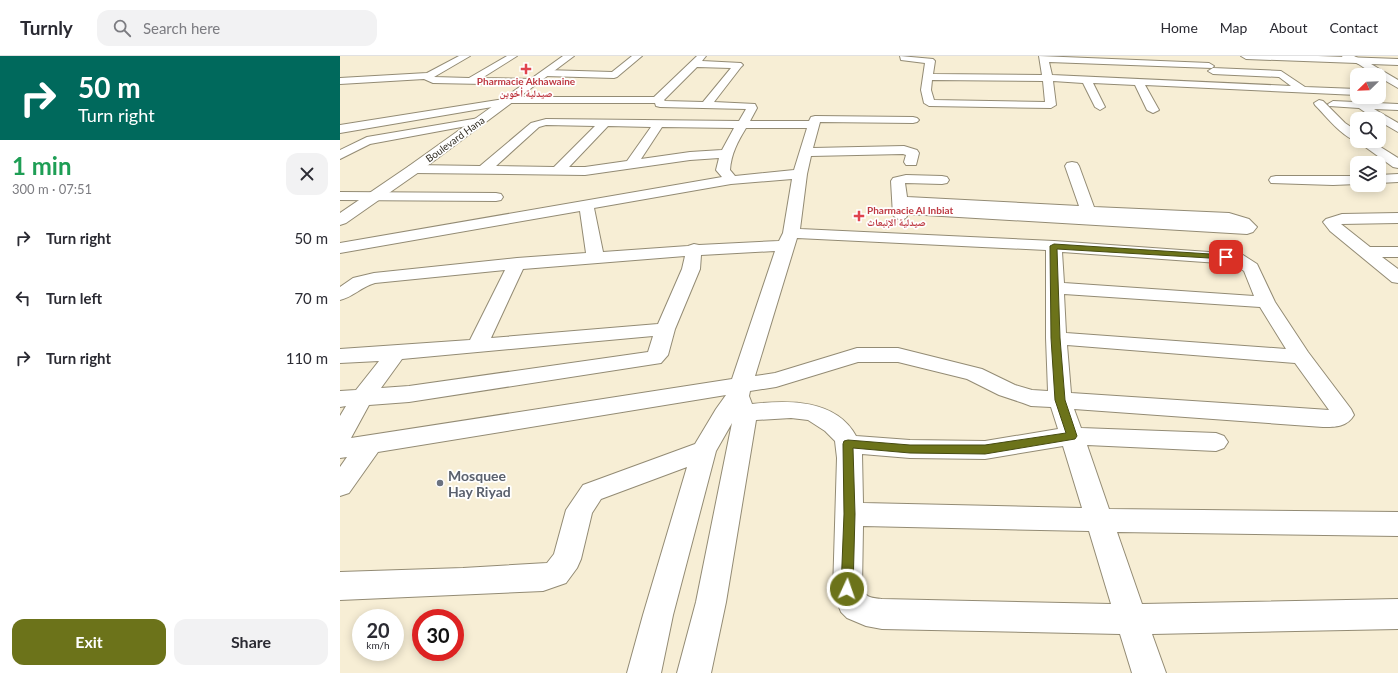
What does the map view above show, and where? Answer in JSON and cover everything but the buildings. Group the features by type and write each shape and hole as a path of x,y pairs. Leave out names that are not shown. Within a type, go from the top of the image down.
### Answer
{"street":[{"path":"340,81 429,76 466,56"},
{"path":"471,81 513,56"},
{"name":"Boulevard Hana","path":"340,220 414,169 569,56"},
{"path":"545,73 614,75 638,56"},
{"path":"644,123 658,102 702,56"},
{"path":"904,56 904,58 908,59 930,61 927,77 930,90 929,104 1051,105 1045,91 1048,78 1044,58 1211,68 1281,74 1303,90"},
{"path":"1195,56 1211,68 1228,87"},
{"path":"1246,56 1344,57 1359,60 1398,62"},
{"path":"1344,57 1358,68"},
{"path":"706,105 737,66 737,64 746,58"},
{"path":"1090,60 1090,80 1100,107"},
{"path":"1359,60 1396,92"},
{"path":"694,64 737,64"},
{"path":"429,76 428,78 433,80 534,82"},
{"path":"927,77 1048,78 1350,92"},
{"path":"1138,83 1153,110"},
{"path":"1386,86 1396,92"},
{"path":"1275,89 1319,103 1398,107"},
{"path":"559,122 585,100"},
{"path":"558,170 602,115 612,100"},
{"path":"340,130 507,101 612,100 751,106 752,108 723,164 723,170 731,180"},
{"path":"1319,103 1350,132"},
{"path":"1361,106 1398,128"},
{"path":"483,170 535,125 546,122 589,123 602,115 644,123 814,124"},
{"path":"694,673 711,602 737,403 788,240 800,174 815,120 913,120"},
{"path":"340,155 367,141 479,121"},
{"path":"631,165 659,123"},
{"path":"1374,148 1398,164"},
{"path":"806,152 904,150 913,152 911,162"},
{"path":"414,169 590,170 695,155 727,154"},
{"path":"1072,166 1097,214"},
{"path":"340,248 731,180 800,174"},
{"path":"1386,179 1398,178"},
{"path":"903,238 897,182 899,180 942,180"},
{"path":"1276,180 1333,182 1350,181"},
{"path":"340,196 496,197"},
{"path":"586,205 595,256"},
{"path":"900,205 1097,214 1159,220"},
{"path":"1398,218 1342,219 1331,221 1332,225 1398,278"},
{"path":"340,295 359,282 374,278 517,263 788,240 903,238 1054,246 1237,259 1251,268 1266,302 1301,357 1343,415 1323,419 1031,398 1007,390 974,374 898,355 857,355 776,380 737,403 704,451 658,614 644,673"},
{"path":"1054,246 1056,338 1060,400 1149,673"},
{"path":"351,399 409,394 654,358 658,355 665,329 690,269 694,249"},
{"path":"1367,252 1398,252"},
{"path":"477,346 517,263"},
{"path":"1055,288 1266,302"},
{"path":"340,356 396,353 665,329"},
{"path":"1056,338 1301,357"},
{"path":"340,437 351,399 396,353"},
{"path":"340,449 737,403 813,413 833,426 843,435 848,444 850,514 847,589 852,603 858,608 882,614 1131,619 1398,614"},
{"path":"848,444 910,449 985,450 1072,436 1216,442"},
{"path":"340,486 369,446"},
{"path":"340,586 543,578 556,574 567,559 579,510 592,492 704,451"},
{"path":"850,514 1098,520 1398,524"}],"place":[{"name":"Pharmacie Akhawaine صيدلية أخوين","path":"526,69"},
{"name":"Pharmacie Al Inbiat صيدلية الإنبعاث","path":"859,216"},
{"name":"Mosquee Hay Riyad","path":"440,483"}],"route":[{"path":"847,589 850,514 848,444 910,449 985,450 1072,436 1060,400 1056,338 1054,246 1226,257"}]}
